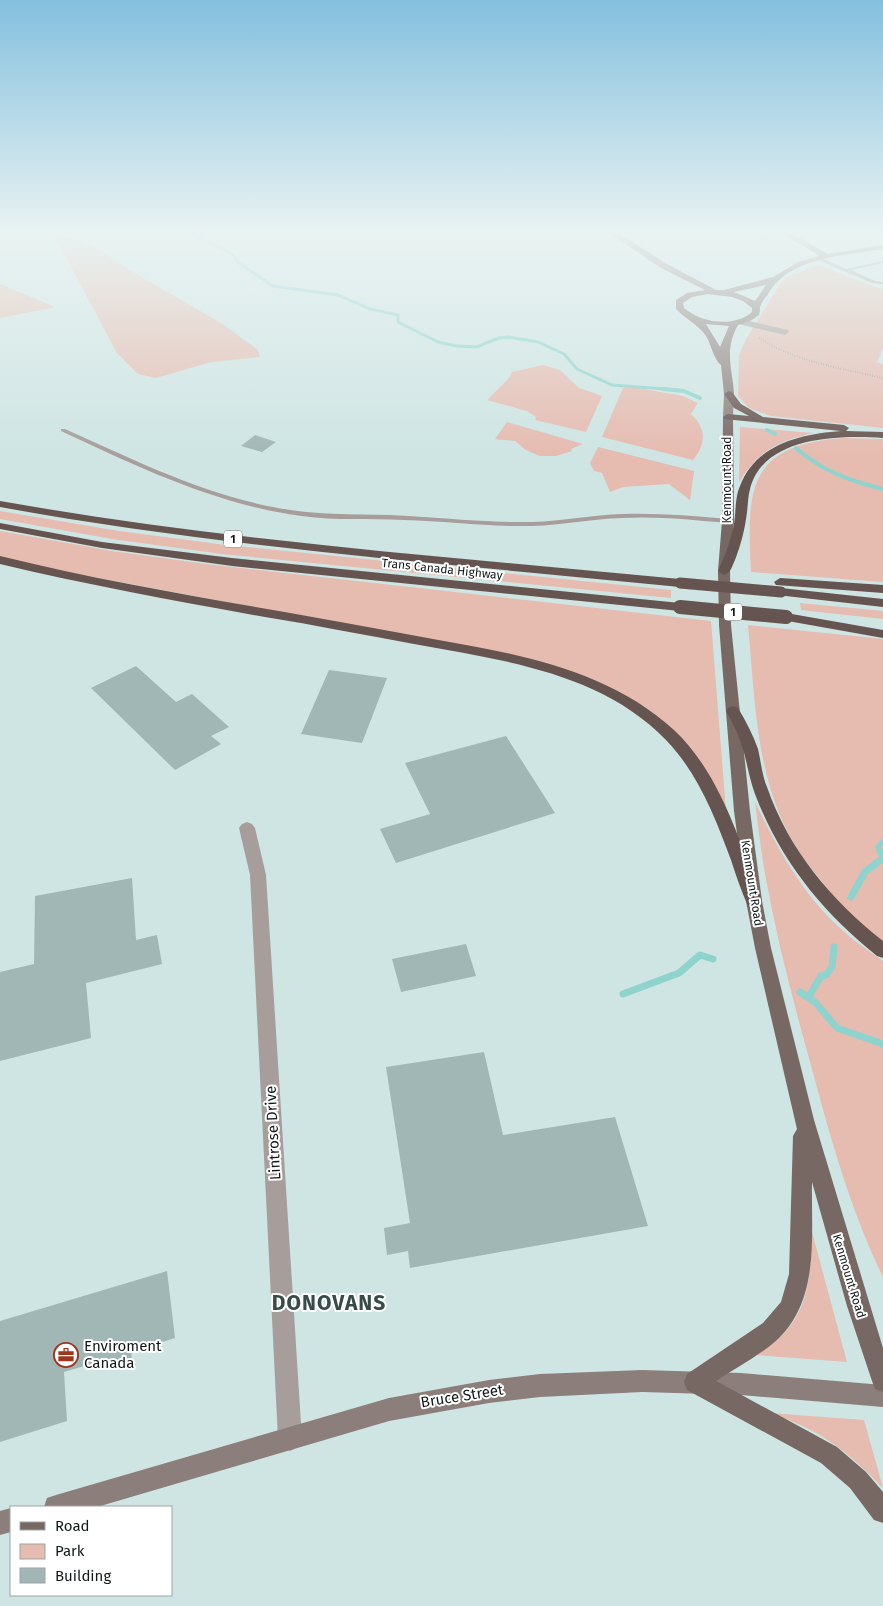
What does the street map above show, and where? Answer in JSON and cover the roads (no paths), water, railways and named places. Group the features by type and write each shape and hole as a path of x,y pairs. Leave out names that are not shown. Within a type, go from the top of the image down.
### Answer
{"highway":[{"path":"729,394 737,406 743,410 776,422"},
{"path":"728,419 776,422 882,434"},
{"path":"728,419 882,434"},
{"path":"724,571 737,542 745,486 753,470 765,457 782,447 813,438 882,434"},
{"name":"Trans Canada Highway","path":"0,504 88,520 177,532 468,562 781,587 883,603"},
{"name":"Trans Canada Highway","path":"0,526 102,545 204,559 883,628"},
{"path":"0,560 104,583 487,654 542,666 590,683 643,712 665,730 686,752 704,781 754,901"},
{"path":"781,587 883,589"},
{"path":"786,617 883,634"},
{"path":"733,711 747,739 759,786 769,811 798,866 819,893 842,917 883,951"}],"main road":[{"name":"Kenmount Road","path":"678,306 683,313 694,319 704,328 715,343 725,370"},
{"path":"752,306 756,310"},
{"path":"694,319 714,323 738,322 751,318 758,306"},
{"name":"Kenmount Road","path":"738,322 729,334 724,350 729,394 728,521 724,571 725,626 742,811 754,901 765,958 804,1120 858,1306 883,1381"},
{"path":"804,1120 800,1274 790,1308 770,1331 695,1382 829,1455 858,1480 883,1511"},
{"name":"Bruce Street","path":"59,1506 290,1439 327,1426 395,1408 460,1395 530,1386 596,1381 695,1382 883,1396"}],"street":[{"path":"738,322 785,332 769,325 756,310"},
{"name":"Lintrose Drive","path":"246,828 258,875 290,1439"}],"lane":[{"path":"63,430 182,481 253,504 300,514 514,524 634,516 728,521"}],"waterway":[{"path":"363,306 398,315 398,322 438,342 476,347 499,338 508,337 538,342 564,354 577,369 612,385 678,390"},
{"path":"663,389 684,391 700,398"},
{"path":"767,430 775,434"},
{"path":"796,448 826,469 883,489"},
{"path":"881,852 878,847 883,841"},
{"path":"880,851 883,856"},
{"path":"851,897 865,872 883,858"},
{"path":"809,996 821,976 826,975 832,967 834,947"},
{"path":"623,994 679,973 700,955 713,959"},
{"path":"800,992 816,1003 837,1028 883,1044"}],"place":[{"name":"Enviroment Canada","path":"66,1355"}],"district":[{"name":"DONOVANS","path":"329,1303"}]}
